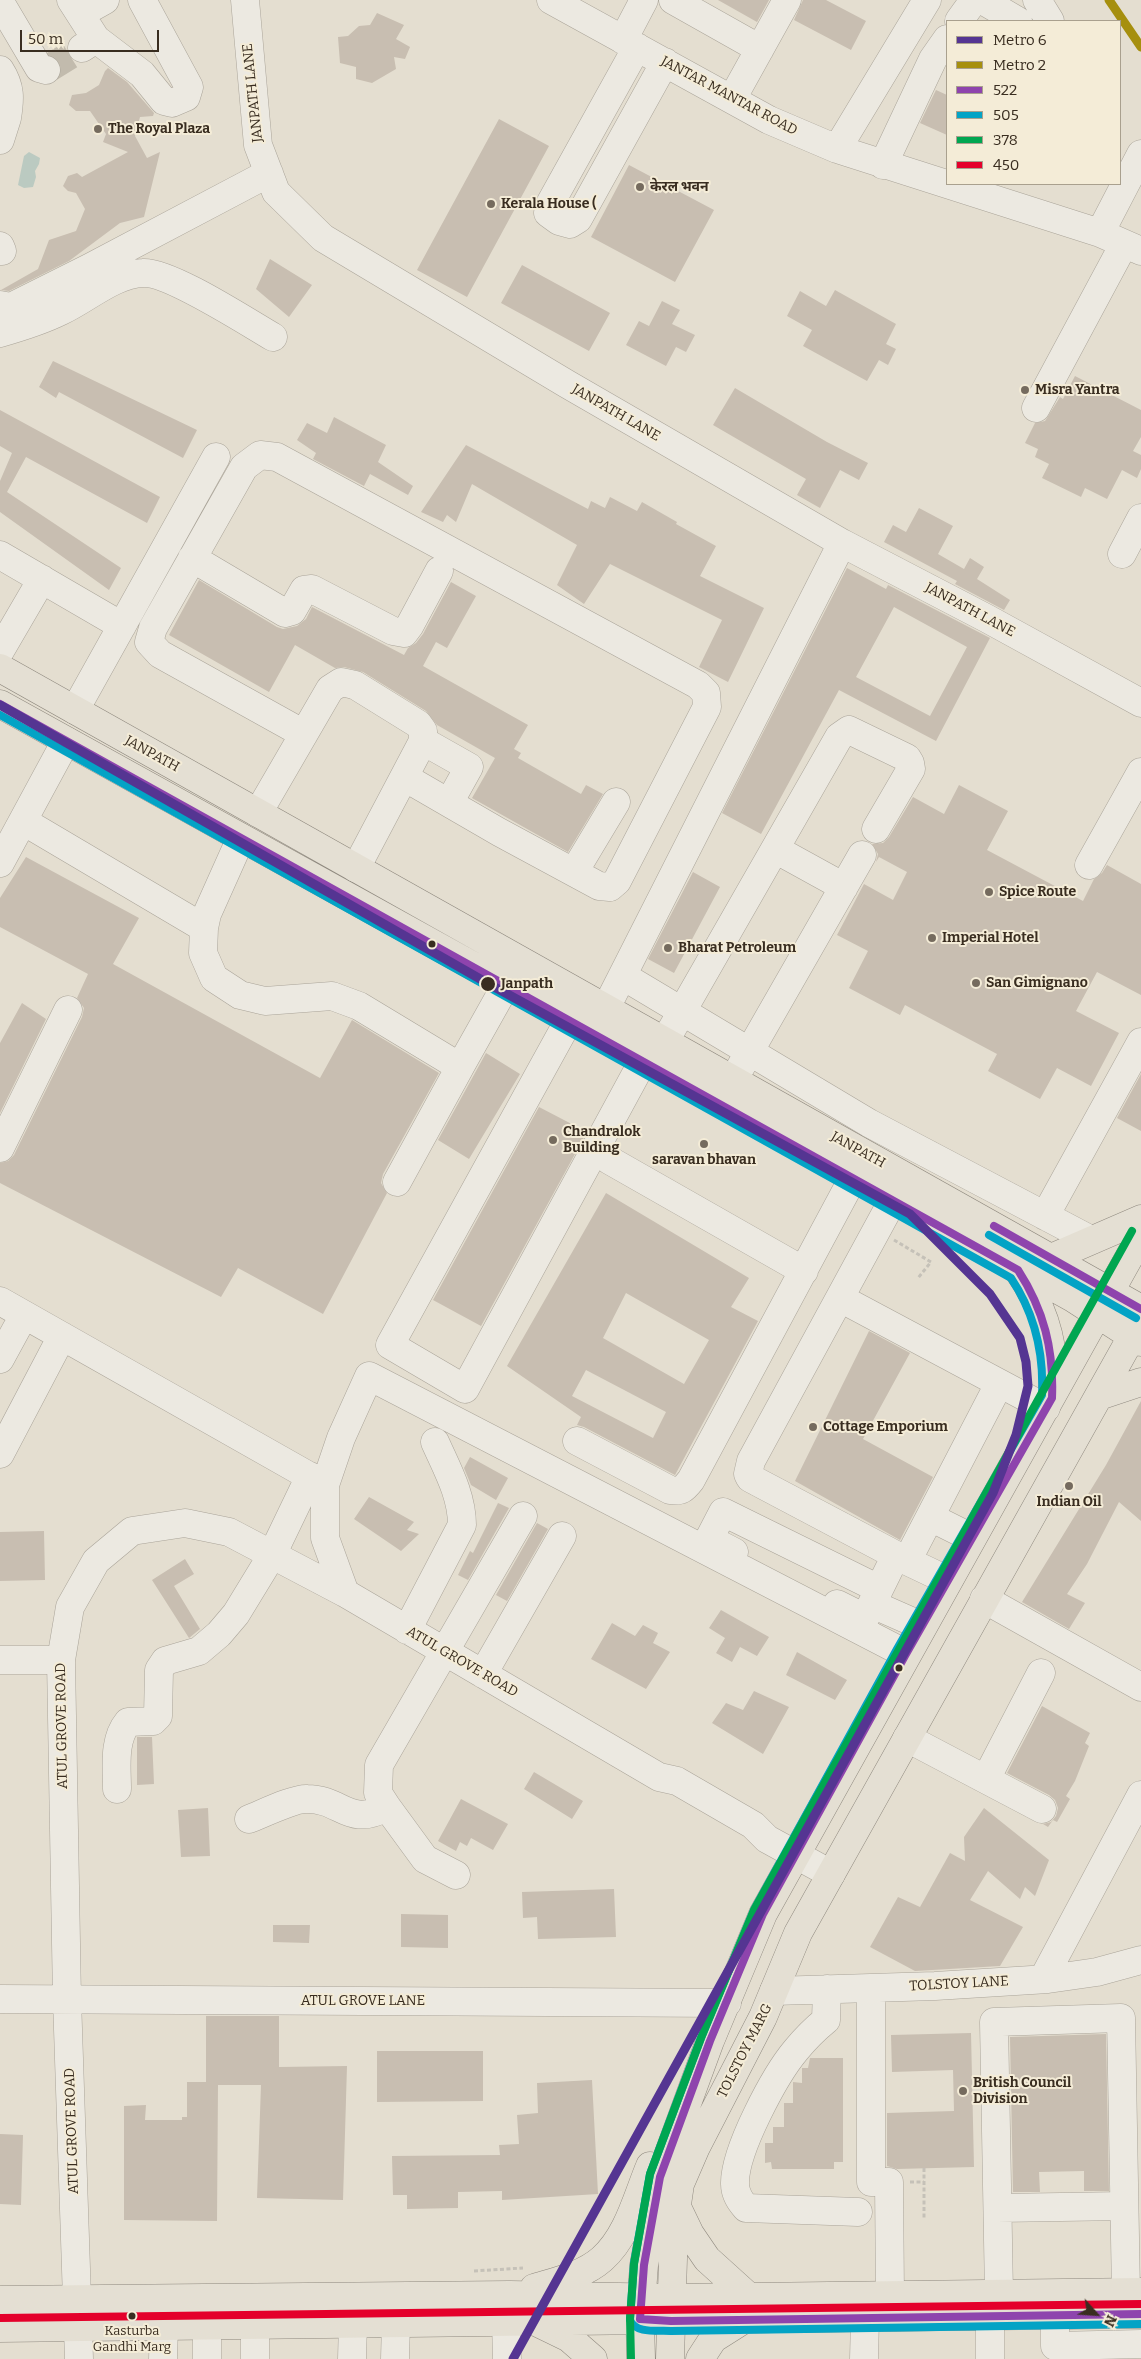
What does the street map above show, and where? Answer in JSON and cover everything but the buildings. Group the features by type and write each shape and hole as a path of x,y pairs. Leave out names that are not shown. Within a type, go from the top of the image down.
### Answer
{"main road":[{"name":"JANPATH","path":"0,668 1051,1258 1138,1333"},
{"name":"JANPATH","path":"0,704 1018,1270 1104,1303 1141,1309"},
{"path":"1051,1258 1141,1219"},
{"path":"642,2359 642,2308 647,2246 660,2178 710,2041 763,1914 947,1580 1049,1403 1141,1236"},
{"path":"1018,1270 1038,1303 1051,1340 1053,1359 1049,1403"},
{"name":"TOLSTOY MARG","path":"670,2359 674,2225 680,2184 696,2147 763,2017 798,1933 1099,1396 1138,1333"},
{"path":"1099,1396 1141,1382"},
{"path":"0,2328 396,2323 508,2308 602,2260 621,2236 681,2090 710,2041"},
{"path":"677,2206 690,2234 707,2260 746,2309 865,2319 995,2306 1136,2300"},
{"path":"0,2300 78,2299 672,2310 746,2309 890,2295 995,2306 1054,2316 1136,2300"},
{"path":"508,2308 569,2338 593,2359"},
{"path":"533,2320 642,2308"},
{"path":"700,2359 713,2340 746,2309"}],"street":[{"path":"105,0 75,7 89,44 142,74 168,104 186,97 189,86 142,0"},
{"name":"JANTAR MANTAR ROAD","path":"551,0 769,120 837,149 946,185"},
{"path":"644,0 630,43 551,202 548,214 559,221 570,224 578,219 665,62"},
{"path":"673,0 760,49"},
{"path":"732,99 787,0"},
{"path":"837,149 928,0"},
{"path":"960,20 974,0"},
{"path":"982,0 1016,20"},
{"path":"1037,0 1049,20"},
{"name":"JANPATH LANE","path":"244,1 258,145 276,192 323,238 576,389 842,543 986,618 1141,703"},
{"path":"0,2 38,68 46,70"},
{"path":"882,165 933,59 946,40"},
{"path":"0,70 8,83 11,96 2,124"},
{"path":"1100,233 1141,154"},
{"path":"0,305 11,307 89,268 269,172"},
{"name":"JANTAR MANTAR ROAD","path":"946,185 1100,233 1133,248"},
{"path":"1036,408 1133,248"},
{"path":"0,332 29,325 126,276 145,272 171,279 273,337"},
{"path":"304,734 160,654 149,642 153,628 244,467 260,455 277,457 698,685 706,693 706,707 617,881 610,887 599,886 404,777"},
{"path":"75,710 216,456"},
{"path":"1122,554 1141,518"},
{"path":"606,1008 842,543"},
{"path":"0,554 122,626"},
{"path":"192,558 285,614 292,611 304,590 312,589 393,631 404,633 439,571"},
{"path":"0,650 42,579"},
{"path":"258,814 330,689 341,682 355,685 418,724 424,731 423,741 356,868"},
{"path":"665,1041 839,737 849,730 907,758 910,763 910,768 876,830"},
{"path":"0,864 66,740"},
{"path":"423,741 469,768 449,803"},
{"path":"1089,865 1141,772"},
{"path":"574,872 616,802"},
{"path":"22,821 204,928"},
{"path":"241,838 207,914 204,928 203,952 214,978 240,995 265,1001 332,996 360,1006 460,1067"},
{"path":"775,849 844,887"},
{"path":"733,1080 862,855"},
{"path":"623,976 869,1123 1091,1240"},
{"path":"397,1182 506,985"},
{"path":"0,1148 68,1010"},
{"path":"569,1020 390,1346 465,1389 651,1066"},
{"path":"1045,1216 1141,1042"},
{"path":"492,1369 609,1160 651,1066"},
{"path":"803,1119 817,1092"},
{"path":"855,1148 869,1123"},
{"path":"609,1160 804,1271"},
{"path":"577,1441 670,1490 684,1489 691,1480 853,1178"},
{"path":"893,1200 751,1461 748,1474 758,1482 901,1558 947,1580"},
{"path":"0,1301 318,1480"},
{"path":"853,1305 999,1384 1049,1403"},
{"path":"0,1359 24,1315"},
{"path":"0,1454 62,1336"},
{"path":"117,1789 118,1740 128,1722 153,1721 158,1716 159,1670 165,1661 199,1651 219,1634 236,1614 318,1480 369,1376 906,1654"},
{"path":"876,1596 930,1517 999,1384"},
{"path":"407,1630 462,1525 462,1511 455,1487 435,1442"},
{"path":"318,1480 325,1538 345,1593"},
{"path":"758,1482 738,1519 876,1596 922,1626"},
{"path":"456,1875 425,1858 387,1807 378,1793 379,1765 447,1651 523,1516"},
{"path":"930,1517 972,1538"},
{"name":"ATUL GROVE ROAD","path":"79,2359 67,1999 61,1660 70,1607 96,1561 132,1531 185,1523 230,1532 345,1593 407,1630 447,1651 660,1777 678,1781 753,1825 767,1839 831,1874"},
{"path":"483,1674 562,1536"},
{"path":"984,1599 1141,1686"},
{"path":"0,1660 61,1660"},
{"path":"986,1779 1041,1673"},
{"path":"907,1738 1042,1809"},
{"path":"1044,1979 1141,1794"},
{"path":"249,1819 305,1798 328,1801 353,1815 378,1811 387,1807"},
{"name":"TOLSTOY LANE","path":"774,1991 1044,1979 1096,1972 1141,1960"},
{"path":"871,1988 871,2182 889,2182 890,2295"},
{"path":"826,1989 826,2020 794,2051 773,2087 751,2127 739,2160 735,2184 738,2199 746,2208 858,2212"},
{"name":"ATUL GROVE LANE","path":"0,1998 727,2003"},
{"path":"990,2359 995,2306 998,2208 994,2022 1121,2018 1136,2300"},
{"path":"998,2208 1132,2202 1136,2199 1134,2037 1141,2037"},
{"path":"507,2359 508,2308"},
{"path":"1054,2316 1055,2352 1141,2344"},
{"path":"864,2359 865,2319"},
{"path":"395,2359 396,2323"},
{"path":"352,2324 352,2359"},
{"path":"255,2325 255,2359"},
{"path":"163,2359 164,2326"},
{"path":"207,2326 207,2359"}],"path":[{"path":"877,1230 931,1262 918,1278"},
{"path":"924,2168 924,2218"},
{"path":"466,2271 526,2268"}],"shaded area":[{"path":"29,152 40,158 35,171 36,177 33,187 24,188 18,185 24,156"}],"tunnel":[{"path":"46,70 82,48"}],"metro line":[{"name":"2","path":"1109,0 1141,47"},
{"name":"6","path":"0,705 489,984 910,1214 990,1294 1020,1338 1026,1362 1028,1386 1016,1435 993,1493 513,2359"}],"transit line":[{"name":"522","path":"0,704 1018,1270 1035,1300 1046,1331 1051,1363 1052,1398 906,1654 763,1914 710,2041 660,2177 644,2265 640,2319 671,2321 1141,2314"},
{"name":"505","path":"0,715 1011,1278 1026,1305 1036,1334 1041,1364 1042,1395 897,1649 754,1910 701,2038 650,2174 634,2263 630,2320 637,2327 654,2331 1141,2324"},
{"name":"522","path":"994,1226 1141,1309"},
{"name":"378","path":"631,2359 630,2318 634,2264 650,2174 701,2038 754,1910 1132,1231"},
{"name":"505","path":"989,1235 1136,1318"},
{"name":"450","path":"0,2318 1141,2304"}],"place":[{"name":"The Royal Plaza","path":"98,129"},
{"name":"केरल भवन","path":"640,187"},
{"name":"Kerala House (","path":"491,204"},
{"name":"Misra Yantra","path":"1025,390"},
{"name":"Spice Route","path":"989,892"},
{"name":"Imperial Hotel","path":"932,938"},
{"name":"Bharat Petroleum","path":"668,948"},
{"name":"San Gimignano","path":"976,983"},
{"name":"Janpath","path":"488,984"},
{"name":"Chandralok Building","path":"553,1140"},
{"name":"saravan bhavan","path":"704,1144"},
{"name":"Cottage Emporium","path":"813,1427"},
{"name":"Indian Oil","path":"1069,1486"},
{"name":"British Council Division","path":"963,2091"},
{"name":"Kasturba Gandhi Marg","path":"132,2316"}]}
